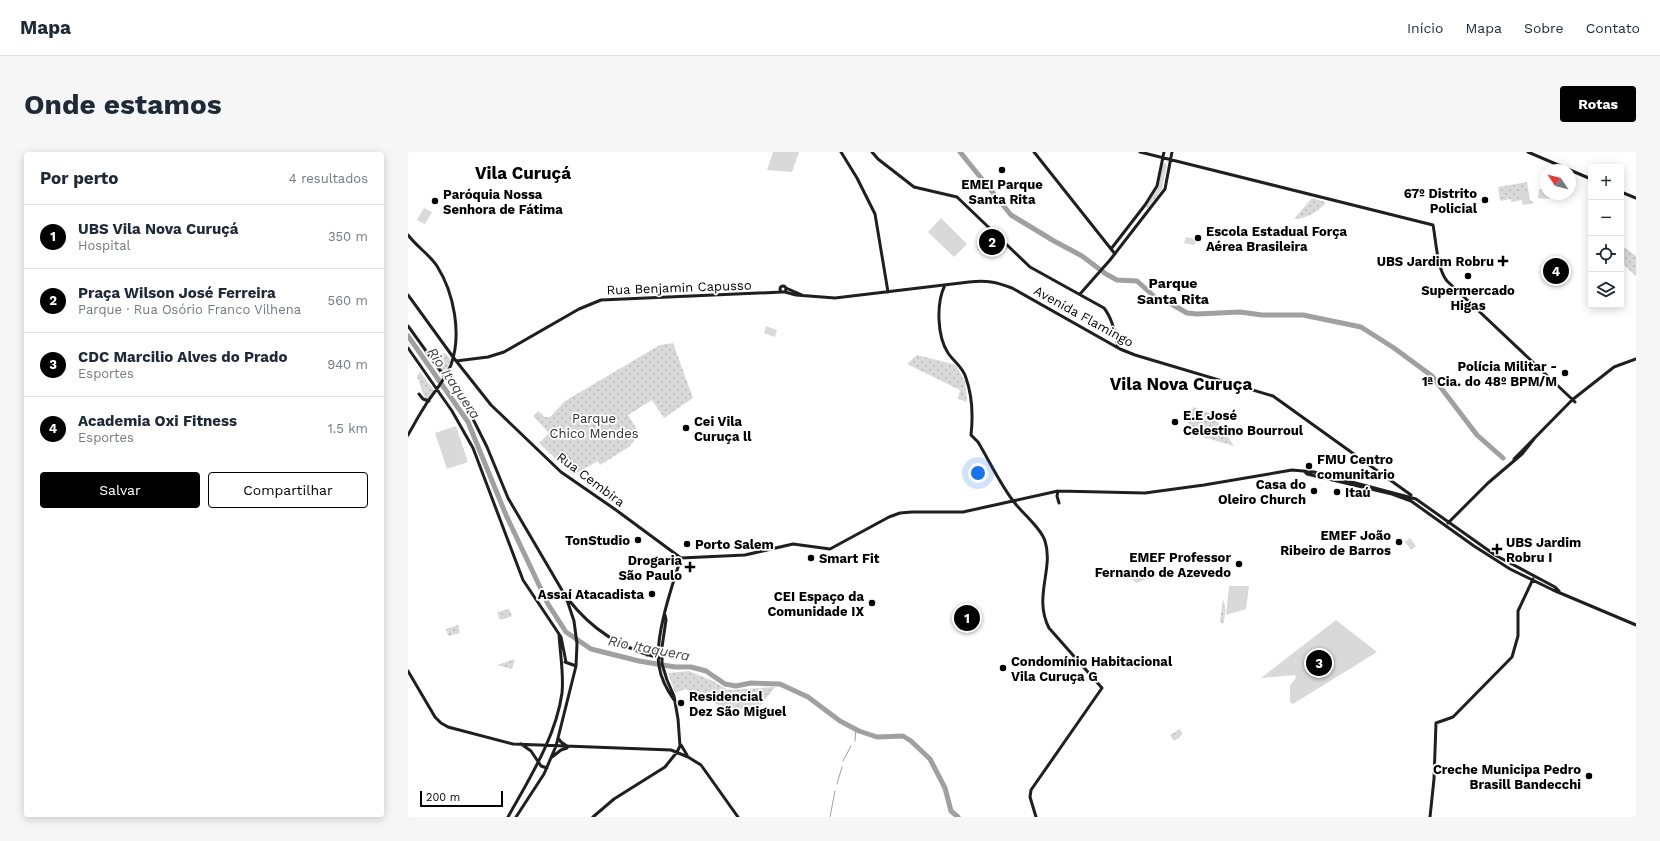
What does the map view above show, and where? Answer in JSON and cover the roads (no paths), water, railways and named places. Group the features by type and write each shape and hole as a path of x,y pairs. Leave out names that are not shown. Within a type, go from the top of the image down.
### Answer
{"street":[{"path":"841,152 857,178 875,214 888,292"},
{"path":"872,152 878,159 914,187 957,197 1030,267 1097,303 1105,310 1116,336 1118,347"},
{"path":"1034,152 1115,254"},
{"path":"1140,152 1433,225 1444,277 1573,401"},
{"path":"1111,249 1145,205 1157,186 1164,152"},
{"path":"1080,294 1099,274 1165,189 1172,152"},
{"path":"1528,152 1588,178"},
{"path":"1624,193 1636,198"},
{"path":"408,234 433,261 441,273 453,306 456,328 453,357 444,378 423,409 408,435"},
{"name":"Avenida Flamingo","path":"783,291 802,295 835,298 987,280 1002,284 1135,355 1273,396 1495,555 1559,591"},
{"path":"945,285 941,293 940,326 946,349 961,367 966,378 972,413 971,435 978,442 1013,501 1039,531 1045,542 1046,568 1042,605 1046,622 1051,631 1102,688 1031,790 1030,797 1036,817"},
{"name":"Rua Benjamin Capusso","path":"456,361 488,357 504,352 579,309 600,300 772,294 783,291 783,286 786,288"},
{"name":"Avenida Flamingo","path":"786,288 802,295"},
{"name":"Rua Cembira","path":"408,294 453,357 491,405 562,472 680,558"},
{"path":"408,326 474,421 487,447 508,498 566,597 585,620 597,630 620,643 660,660"},
{"path":"408,348 461,425 473,448 525,584 554,624 562,641 566,662"},
{"path":"1445,525 1528,447 1536,436 1573,401 1614,367 1636,359"},
{"path":"419,394 423,399 429,401"},
{"path":"688,757 683,750 681,743 674,702 666,689 660,660 659,646 663,620 680,558 745,555 793,544 830,549 897,514 912,512 963,512 1058,491 1145,493 1204,485 1292,470 1314,472 1416,499"},
{"path":"1398,486 1398,494"},
{"path":"1058,491 1057,496 1059,503"},
{"path":"1398,494 1411,501 1493,559 1532,581 1559,591 1614,617 1636,625"},
{"path":"1430,817 1434,779 1436,724 1450,719 1464,707 1512,657 1518,636 1518,612 1535,577"},
{"path":"516,817 547,768 551,759 556,746 576,666 576,629 566,597"},
{"path":"660,660 666,620 665,615"},
{"path":"508,817 538,763 546,745 562,694 559,634"},
{"path":"647,655 654,653 659,646"},
{"path":"561,661 576,666"},
{"path":"408,671 435,717 441,723 458,730 506,743 571,747 671,750 677,752 701,765 738,817"},
{"path":"558,737 563,744 571,747"},
{"path":"593,817 614,799 661,770 677,752 681,743"},
{"path":"521,744 531,752 542,767 547,768"},
{"path":"551,759 561,750 571,747"}],"waterway":[{"path":"960,152 1011,215 1082,256 1106,274 1117,280 1137,281 1156,298 1168,302 1187,313 1240,312 1262,315 1303,315 1361,327 1394,348 1432,376 1477,435 1503,458"},
{"name":"Rio Itaquera","path":"408,336 468,422 506,515 548,604 566,632 591,649 639,661 675,667 691,667 706,671 725,684 736,686 751,683 780,684 808,697 840,721 859,731 877,737 903,736 911,741 930,759 945,788 951,811 958,817"},
{"path":"855,741 856,729"},
{"path":"843,761 851,746"},
{"path":"837,784 842,767"},
{"path":"830,817 835,791"}],"place":[{"name":"EMEI Parque Santa Rita","path":"1002,170"},
{"name":"67º Distrito Policial","path":"1485,200"},
{"name":"Paróquia Nossa Senhora de Fátima","path":"435,201"},
{"name":"Escola Estadual Força Aérea Brasileira","path":"1198,238"},
{"name":"Praça Wilson José Ferreira","path":"992,242"},
{"name":"UBS Jardim Robru","path":"1503,261"},
{"name":"Academia Oxi Fitness","path":"1556,271"},
{"name":"Supermercado Higas","path":"1468,276"},
{"name":"Polícia Militar - 1ª Cia. do 48º BPM/M","path":"1565,373"},
{"name":"E.E José Celestino Bourroul","path":"1175,422"},
{"name":"Cei Vila Curuça ll","path":"686,428"},
{"name":"FMU Centro comunitario","path":"1309,466"},
{"name":"Casa do Oleiro Church","path":"1314,491"},
{"name":"Itaú","path":"1337,492"},
{"name":"TonStudio","path":"638,540"},
{"name":"EMEF João Ribeiro de Barros","path":"1399,542"},
{"name":"Porto Salem","path":"687,544"},
{"name":"UBS Jardim Robru I","path":"1497,549"},
{"name":"Smart Fit","path":"811,558"},
{"name":"EMEF Professor Fernando de Azevedo","path":"1239,564"},
{"name":"Drogaria São Paulo","path":"690,567"},
{"name":"Assaí Atacadista","path":"652,594"},
{"name":"CEI Espaço da Comunidade IX","path":"872,603"},
{"name":"UBS Vila Nova Curuçá","path":"967,618"},
{"name":"CDC Marcilio Alves do Prado","path":"1319,663"},
{"name":"Condomínio Habitacional Vila Curuça G","path":"1003,668"},
{"name":"Residencial Dez São Miguel","path":"681,703"},
{"name":"Creche Municipa Pedro Brasill Bandecchi","path":"1589,776"}],"district":[{"name":"Vila Curuçá","path":"523,173"},
{"name":"Parque Santa Rita","path":"1173,292"},
{"name":"Vila Nova Curuça","path":"1181,384"}],"park label":[{"name":"Parque Chico Mendes","path":"594,426"}]}
